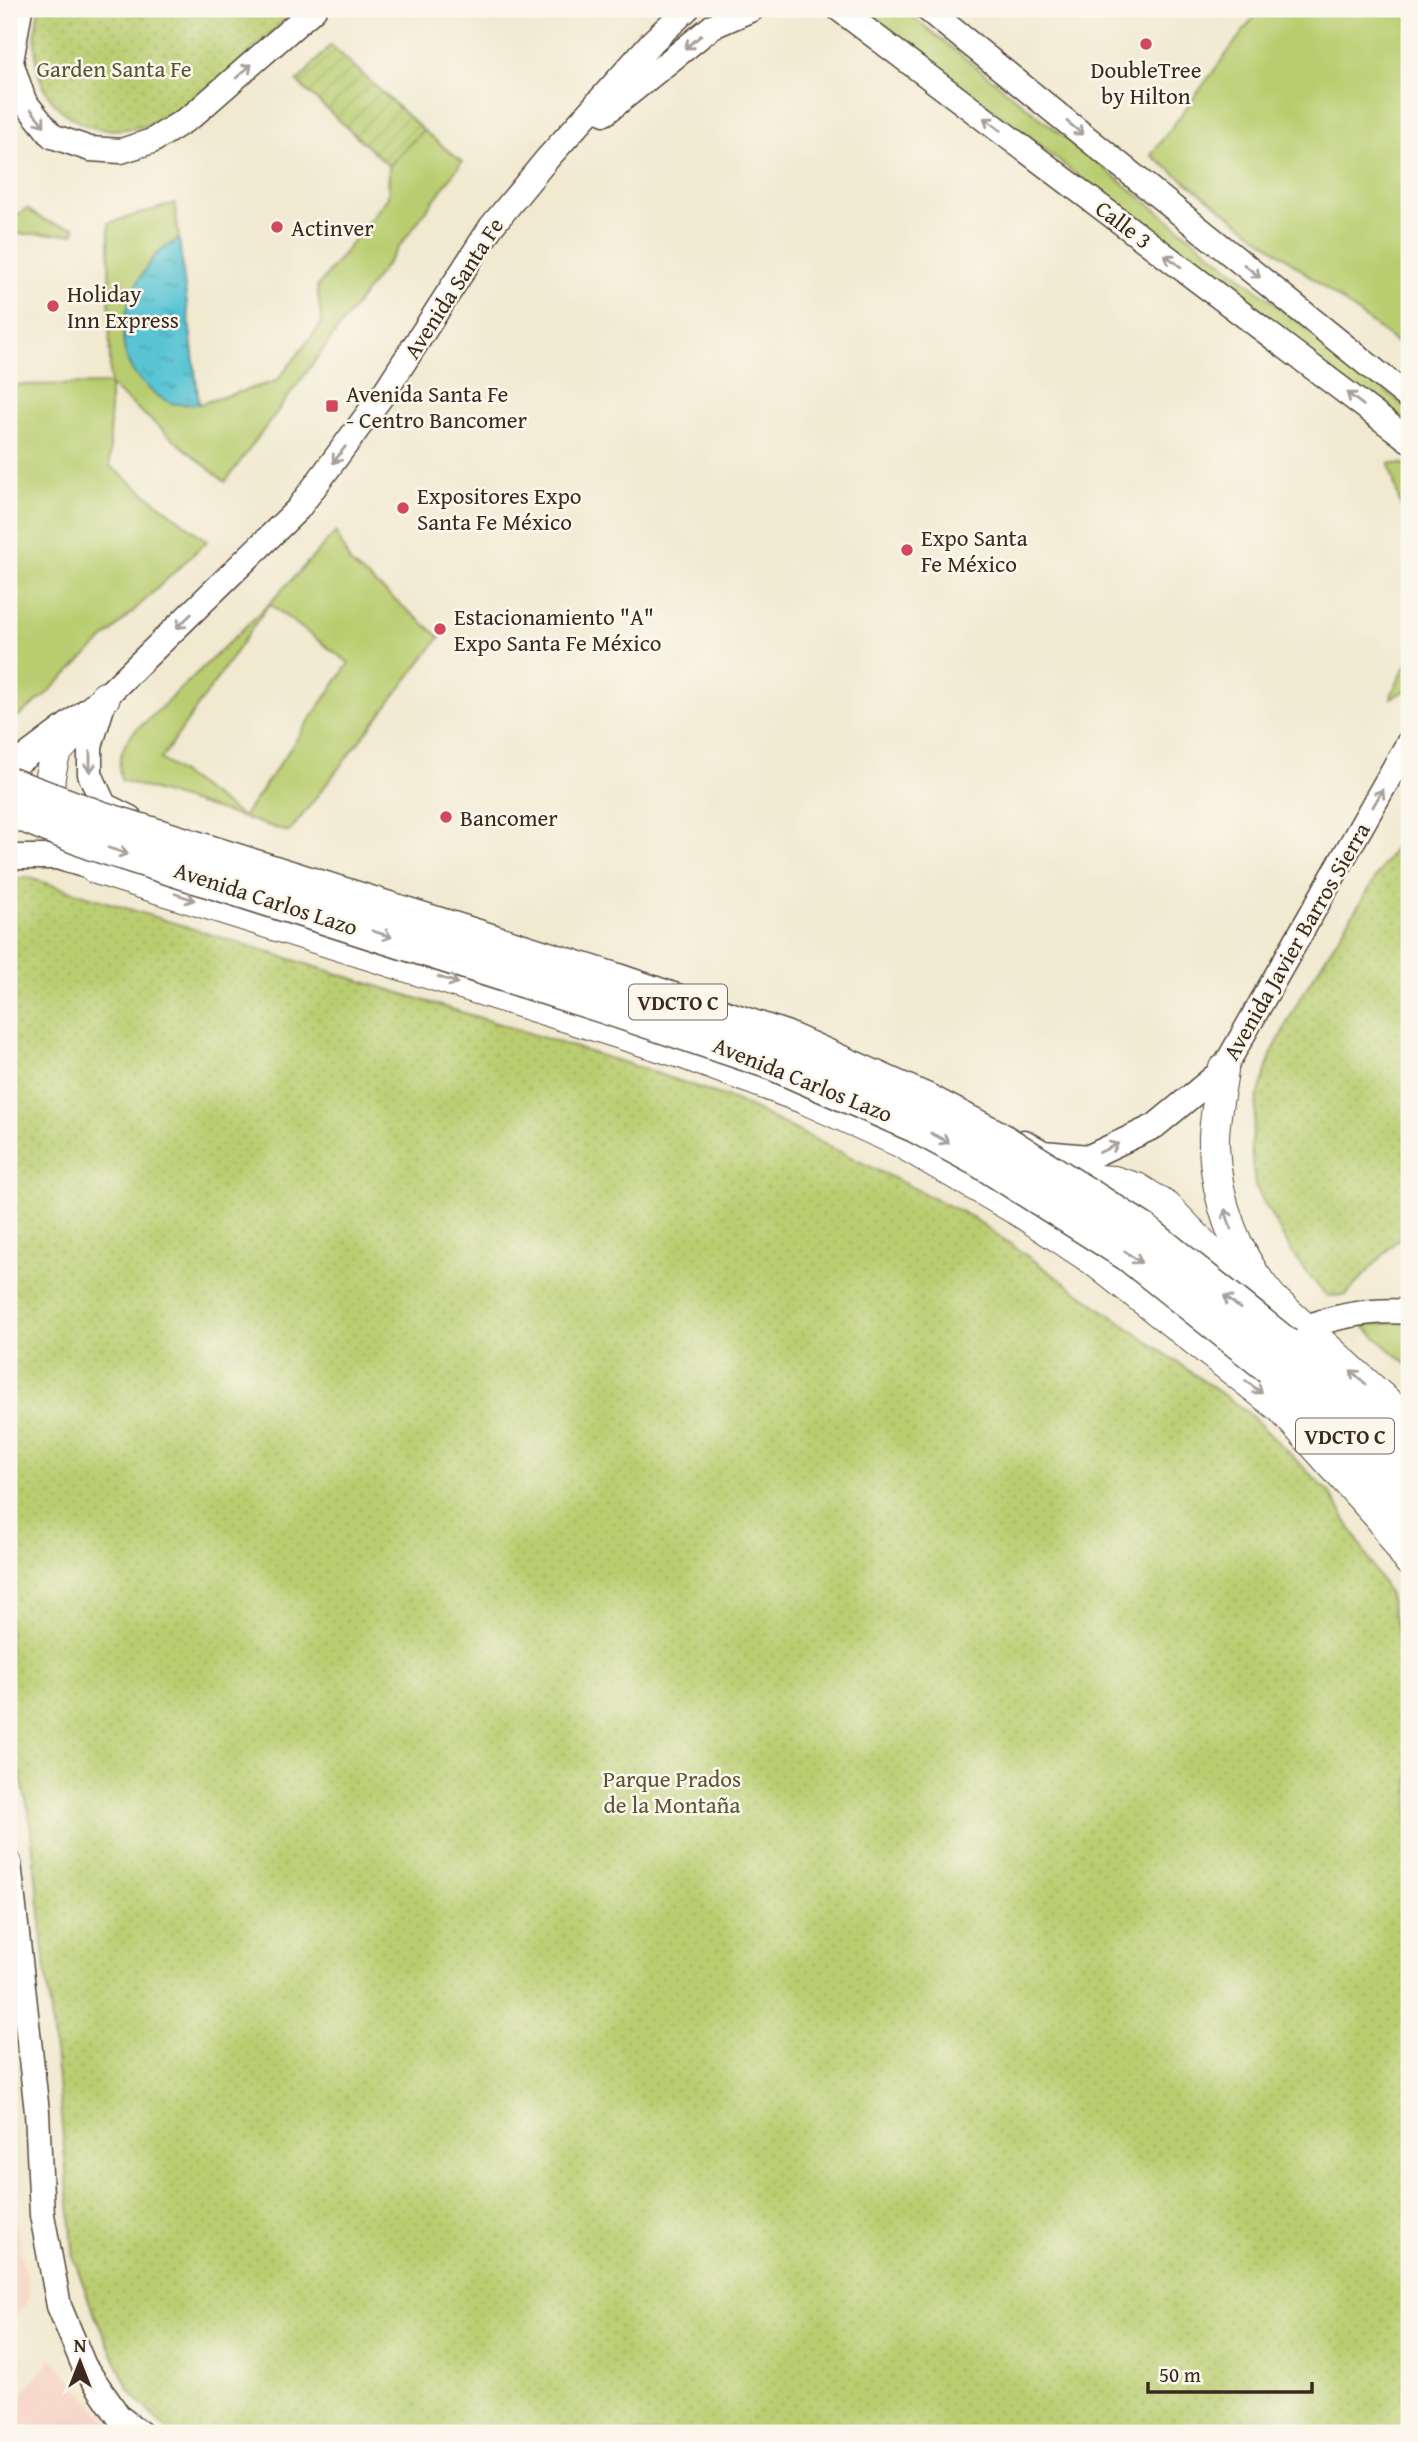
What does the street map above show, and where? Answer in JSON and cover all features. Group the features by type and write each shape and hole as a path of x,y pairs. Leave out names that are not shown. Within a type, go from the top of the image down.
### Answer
{"highway":[{"name":"Avenida Carlos Lazo","path":"9,785 98,818 613,980 799,1045 926,1101 995,1137 1143,1231 1287,1347 1357,1409 1409,1468"},
{"name":"Avenida Carlos Lazo","path":"9,809 91,842 772,1062 892,1115 979,1159 1129,1254 1287,1347 1368,1460 1395,1490 1409,1513"}],"main road":[{"path":"96,869 73,851 49,793 55,754 105,697"},
{"name":"Avenida Carlos Lazo","path":"96,869 681,1054 805,1099 900,1142 1022,1213 1093,1260 1282,1409 1381,1519 1409,1561"},
{"path":"681,1054 790,1028"},
{"name":"Avenida Carlos Lazo","path":"1223,1070 1214,1144 1220,1189 1233,1233 1254,1278 1273,1299 1287,1347 1409,1423"},
{"path":"1022,1213 1050,1190 1070,1181 1092,1179 1126,1184 1152,1196 1167,1207 1224,1266 1254,1278"}],"street":[{"path":"20,9 11,62 24,101 52,136 90,149 121,151 152,142 192,116 314,9"},
{"name":"Avenida Santa Fe","path":"14,760 105,697 298,509 401,368 491,227 547,159 653,41 687,9"},
{"path":"547,159 713,26 752,9"},
{"name":"Calle 3","path":"839,9 1409,440"},
{"name":"Calle 3","path":"927,9 1409,398"},
{"name":"Avenida Carlos Lazo","path":"105,697 90,746 90,774 104,805 123,816 606,966 790,1028 886,1071 1044,1153"},
{"name":"Avenida Javier Barros Sierra","path":"1044,1153 1089,1157 1155,1126 1223,1070 1409,742"},
{"name":"Avenida Carlos Lazo","path":"9,857 57,857 96,869"},
{"path":"1287,1347 1347,1315 1381,1310 1409,1312"},
{"path":"9,1863 37,2112 42,2215 59,2306 84,2366 119,2417 140,2433"}],"shaded area":[{"path":"9,2206 13,2206 29,2298 9,2325"},
{"path":"52,2358 118,2433 9,2433 9,2410"}],"green space":[{"name":"Garden Santa Fe","path":"39,9 297,9 204,95 181,112 149,125 114,130 92,127 70,116 60,109 44,88 35,49"},
{"path":"864,9 903,9 1409,410 1409,421 1374,407"},
{"path":"1260,9 1409,9 1409,352 1151,155"},
{"path":"331,45 423,130 389,166 297,82"},
{"path":"423,130 462,162 225,482 110,386 110,466 207,541 43,697 20,715 9,719 9,385 110,384 109,223 175,203 179,239 155,255 173,403 199,404 277,381 322,323 317,287 388,197 389,166"},
{"path":"27,208 49,222 75,227 74,234 12,234 12,219"},
{"path":"1389,463 1409,465 1409,519 1400,504"},
{"path":"336,532 350,563 440,637 289,832 121,780 121,754 128,739 269,604","holes":["269,604 349,663 243,817 161,759"]},
{"path":"1409,660 1409,689 1391,698 1392,693"},
{"path":"1409,825 1409,1227 1346,1295 1327,1296 1290,1249 1255,1186 1251,1148 1257,1099 1271,1055 1300,998"},
{"name":"Parque Prados de la Montaña","path":"26,877 638,1067 735,1100 972,1217 1246,1411 1330,1493 1388,1592 1409,1682 1409,2433 170,2433 129,2390 92,2309 74,2259 29,1812 17,1762 9,1742 9,881"},
{"path":"1401,1322 1409,1324 1409,1366 1362,1325"}],"water":[{"path":"179,239 199,404 172,403 145,385 133,371 126,356 123,339 128,305 143,272 156,255"}],"place":[{"name":"DoubleTree by Hilton","path":"1146,44"},
{"name":"Actinver","path":"277,227"},
{"name":"Holiday Inn Express","path":"53,306"},
{"name":"Avenida Santa Fe - Centro Bancomer","path":"332,406"},
{"name":"Expositores Expo Santa Fe México","path":"403,508"},
{"name":"Expo Santa Fe México","path":"907,550"},
{"name":"Estacionamiento \"A\" Expo Santa Fe México","path":"440,629"},
{"name":"Bancomer","path":"446,817"}]}
